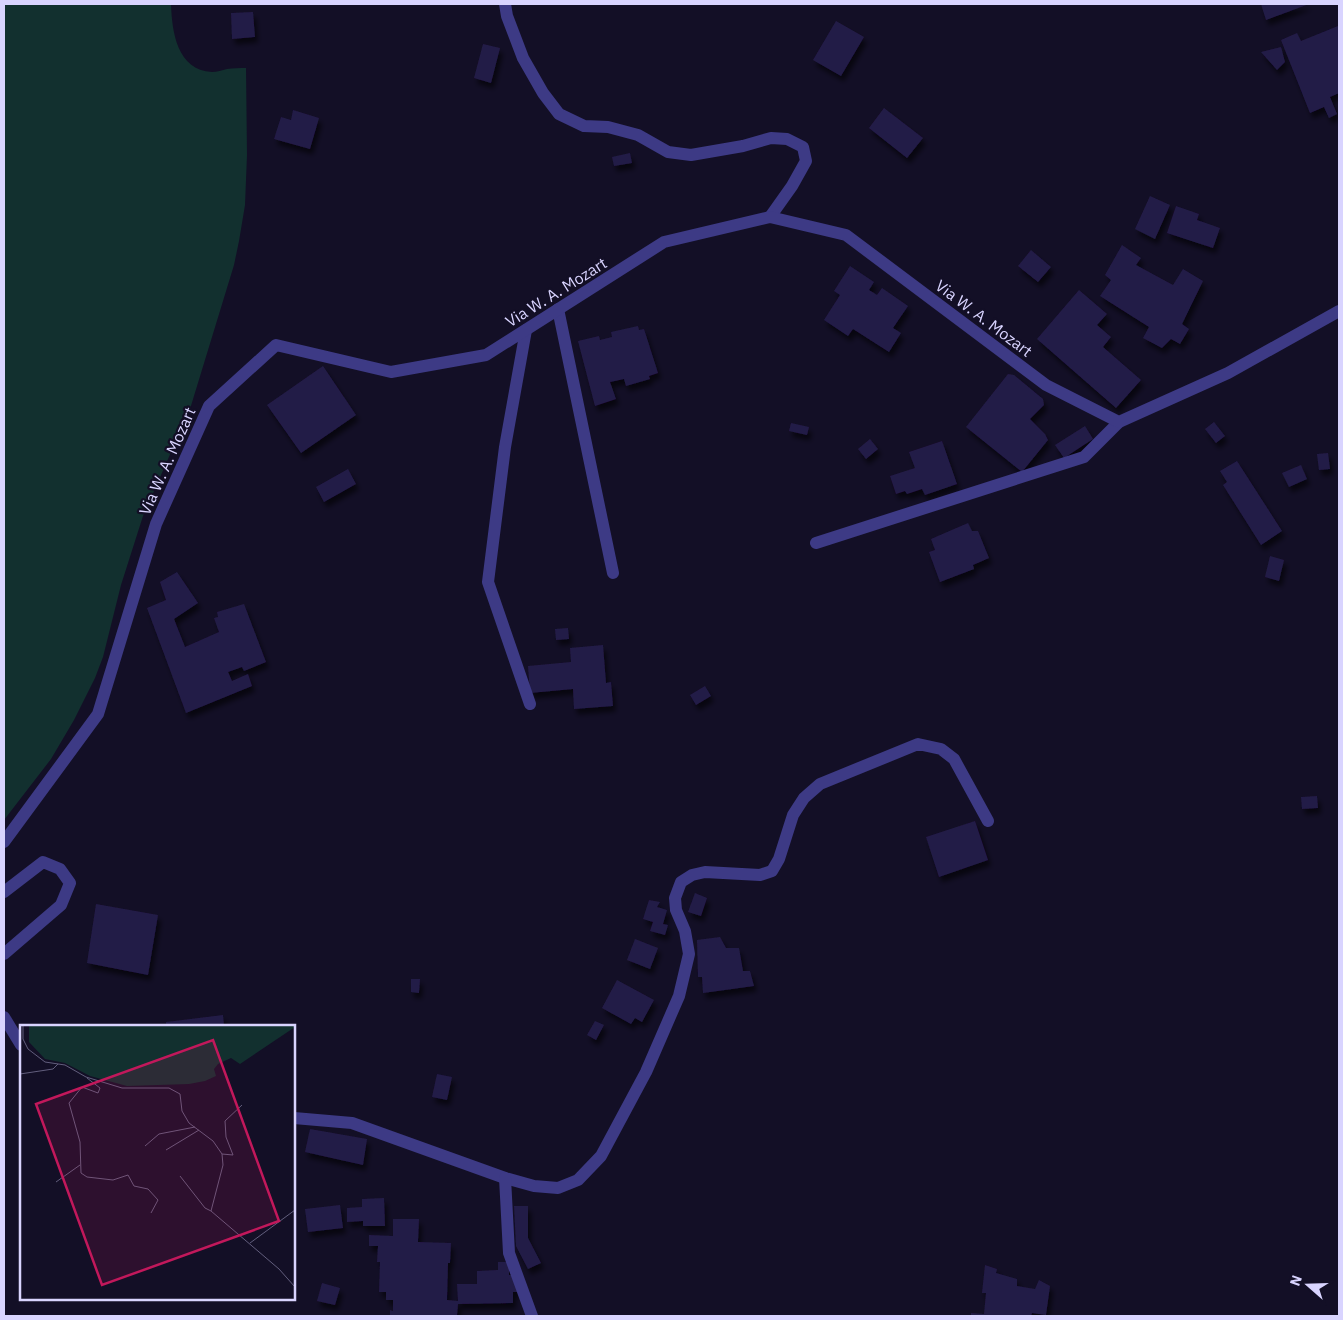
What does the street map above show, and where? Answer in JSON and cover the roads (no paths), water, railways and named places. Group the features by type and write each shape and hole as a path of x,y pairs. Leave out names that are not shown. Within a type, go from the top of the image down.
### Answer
{"street":[{"path":"505,4 507,16 523,58 543,93 559,114 584,126 616,129 638,135 668,152 691,155 743,146 771,138 787,139 803,147 806,161 792,186 770,217"},
{"name":"Via W. A. Mozart","path":"4,842 98,714 156,524 209,406 276,345 391,372 486,355 664,242 770,217 846,234 1046,386 1119,422"},
{"path":"558,309 613,573"},
{"path":"816,542 1084,457 1119,422 1228,374 1339,311"},
{"path":"526,330 505,447 488,582 530,704"},
{"path":"295,1118 352,1123 504,1178 534,1186 558,1188 578,1180 601,1156 646,1072 679,996 690,954 685,931 676,910 675,898 681,882 692,875 705,872 760,875 772,871 779,858 793,815 804,798 820,784 918,744 941,749 954,759 988,821"},
{"path":"4,892 43,862 60,869 70,884 61,905 4,954"},
{"path":"4,1017 20,1043"},
{"path":"504,1178 509,1252 532,1316"}]}
